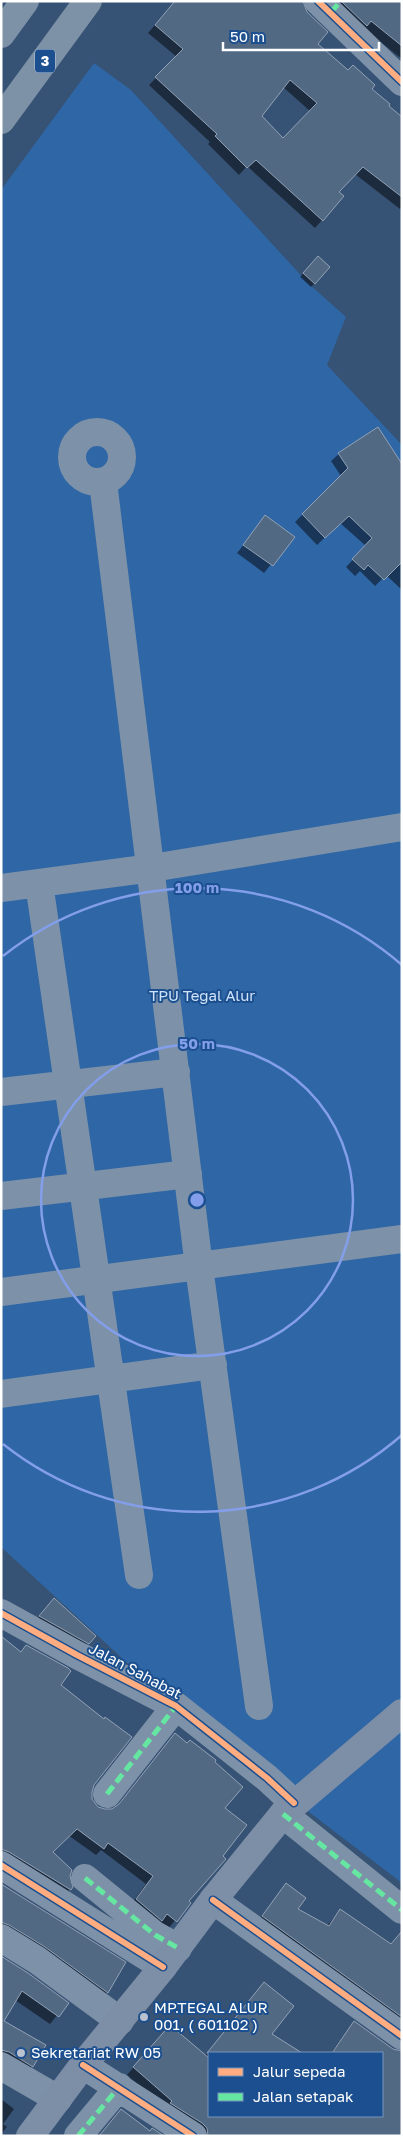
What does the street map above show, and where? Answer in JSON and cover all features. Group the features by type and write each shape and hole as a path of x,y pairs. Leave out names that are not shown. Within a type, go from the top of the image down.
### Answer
{"highway":[{"path":"1,34 25,1"},
{"name":"3","path":"1,120 88,1"}],"main road":[{"path":"30,2136 58,2098 101,2076 120,2021 170,1958 224,1908 295,1819 402,1713"}],"street":[{"path":"330,5 402,82"},
{"path":"103,482 152,868 199,1267 259,1706"},
{"path":"1,888 152,868 402,827"},
{"path":"39,883 139,1575"},
{"path":"1,1092 176,1072"},
{"path":"1,1196 188,1174"},
{"path":"1,1292 402,1239"},
{"path":"1,1394 213,1365"},
{"name":"Jalan Sahabat","path":"1,1613 86,1660 176,1706 267,1778 295,1819 402,1910"},
{"path":"107,1794 176,1706"},
{"path":"1,1865 170,1958"},
{"path":"85,1878 155,1936 170,1958"},
{"path":"224,1908 402,2036"},
{"path":"1,1938 36,1960 120,2021"},
{"path":"1,2066 58,2098"},
{"path":"78,2136 101,2076 194,2136"}],"green space":[{"name":"TPU Tegal Alur","path":"94,63 131,90 308,283 346,317 327,365 402,445 402,1883 196,1726 1,1547 1,190"}],"building":[{"path":"175,1 303,1 307,12 328,32 318,44 348,70 353,65 375,85 372,89 402,117 402,197 363,167 339,192 344,196 323,221 256,160 247,168 215,136 217,134 155,77 183,49 155,25","holes":["290,80 317,103 283,138 262,116"]},
{"path":"341,1 402,1 402,46 371,21 367,26"},
{"path":"318,256 330,267 315,284 303,273"},
{"path":"378,427 402,464 402,562 384,580 368,565 364,570 352,559 372,538 349,516 325,538 302,514 348,468 338,453"},
{"path":"265,515 295,537 273,566 243,545"},
{"path":"54,1598 96,1636 89,1644 39,1616"},
{"path":"1,1636 21,1652 26,1645 68,1668 71,1671 61,1685 104,1719 105,1717 132,1737 94,1785 92,1799 98,1807 112,1809 119,1804 175,1733 187,1743 190,1740 216,1760 215,1762 243,1787 225,1808 247,1825 223,1856 226,1859 189,1901 191,1903 177,1922 167,1914 162,1921 136,1899 153,1876 108,1843 104,1849 77,1829 53,1852 72,1870 70,1876 73,1887 71,1890 1,1849"},
{"path":"286,1883 306,1898 298,1909 329,1926 340,1909 391,1944 402,1931 402,2017 262,1916"},
{"path":"1,1884 126,1962 108,1993 45,1947 1,1922"},
{"path":"1,1956 69,2003 59,2017 22,1991 4,2021 46,2045 33,2067 9,2052 1,2050"},
{"path":"264,1982 294,2006 272,2034 300,2052 207,2053"},
{"path":"354,2021 393,2049 402,2051 402,2136 208,2136 207,2128 202,2123 170,2103 172,2101 133,2067 170,2025 208,2057 208,2117 383,2117 383,2052 333,2052"},
{"path":"121,2109 150,2131 152,2128 164,2136 99,2136"}],"marked path":[{"path":"331,12 341,1"},
{"path":"107,1794 176,1706"},
{"path":"283,1814 402,1910"},
{"path":"85,1878 155,1935 178,1948"},
{"path":"78,2136 119,2087"}],"cycle path":[{"path":"318,1 402,82"},
{"path":"1,1613 176,1706 267,1778 294,1803"},
{"path":"1,1865 163,1967"},
{"path":"213,1900 402,2036"},
{"path":"83,2065 193,2136"}],"place":[{"name":"MP.TEGAL ALUR 001, ( 601102 )","path":"144,2017"},
{"name":"Sekretariat RW 05","path":"21,2053"}]}
